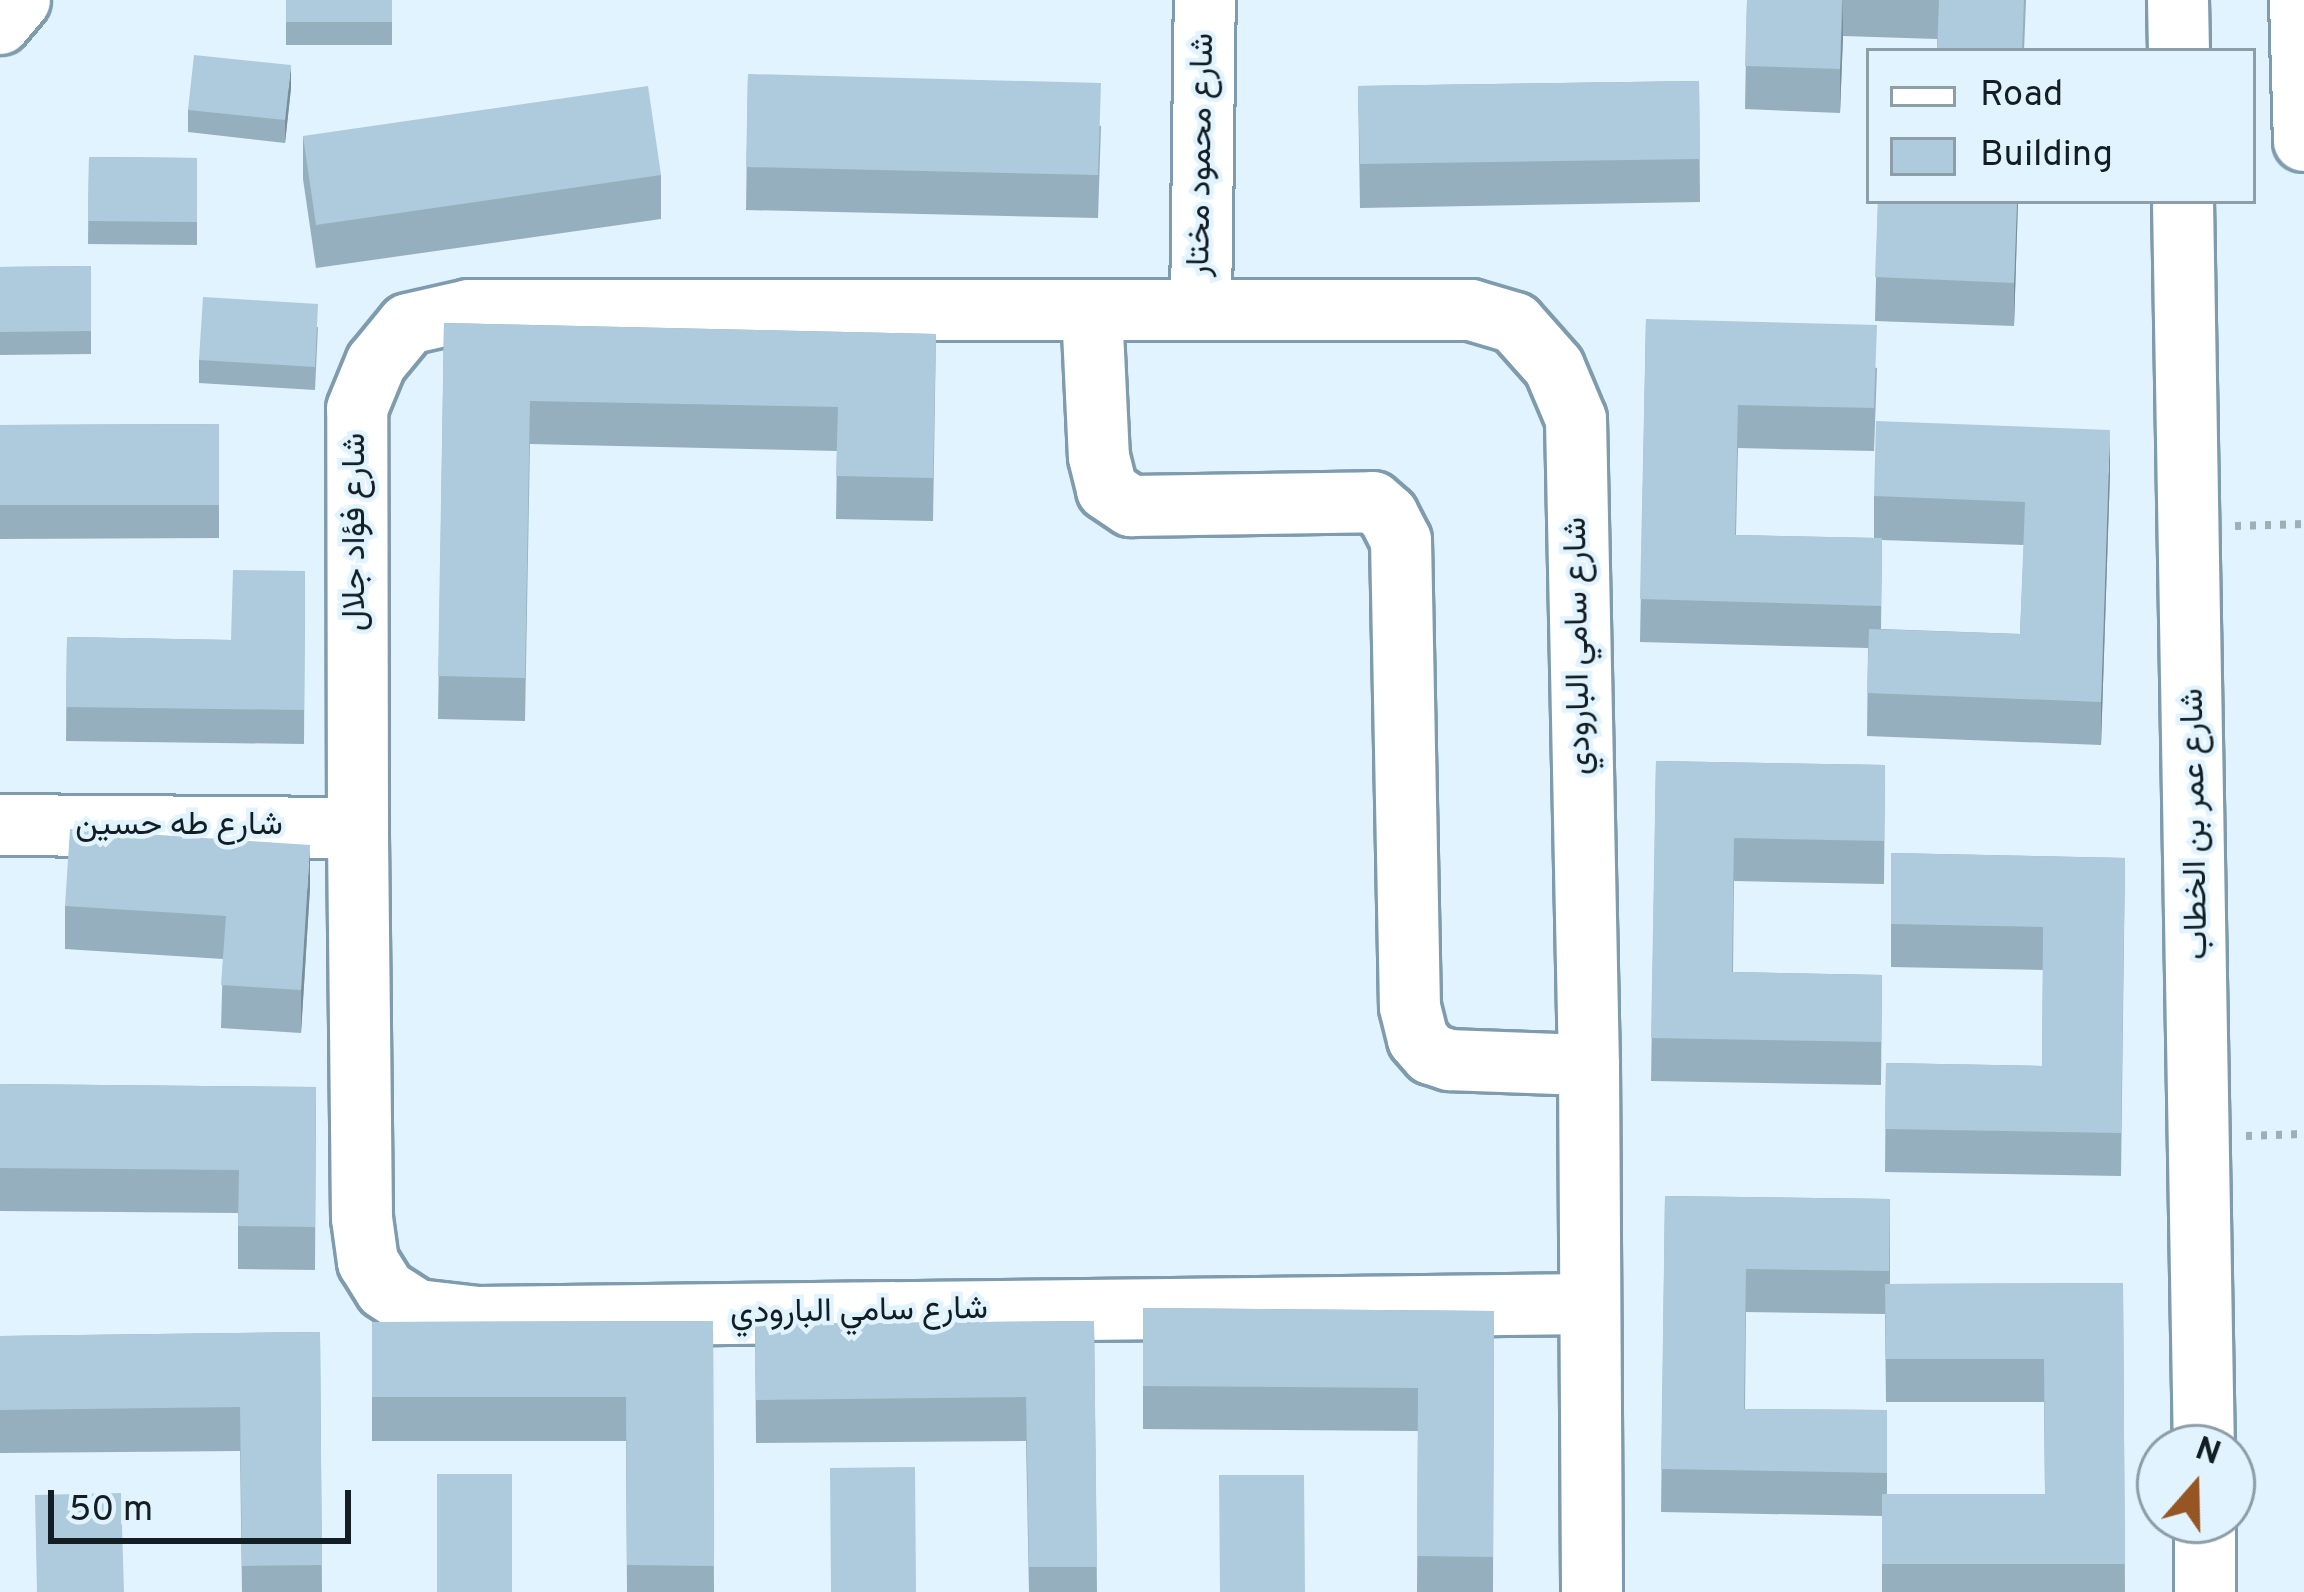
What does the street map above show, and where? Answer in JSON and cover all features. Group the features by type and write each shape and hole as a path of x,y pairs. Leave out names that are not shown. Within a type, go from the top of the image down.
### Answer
{"street":[{"path":"0,24 20,0"},
{"name":"شارع محمود مختار","path":"1201,310 1205,0"},
{"path":"2178,0 2179,48"},
{"path":"2302,17 2304,141"},
{"name":"شارع عمر بن الخطاب","path":"2183,204 2204,1424"},
{"name":"شارع فؤاد جلال","path":"417,1310 385,1289 368,1262 362,1218 357,409 376,363 408,324 469,310 1201,310"},
{"path":"1093,310 1099,457 1107,490 1131,506 1373,502 1388,515 1401,540 1410,1007 1418,1039 1431,1054 1450,1060 1589,1064"},
{"name":"شارع سامي البارودي","path":"1201,310 1471,310 1515,323 1554,367 1576,419 1589,1064 1592,1592"},
{"name":"شارع طه حسين","path":"0,825 358,828"},
{"name":"شارع سامي البارودي","path":"417,1310 478,1317 1588,1304"},
{"path":"2205,1544 2205,1592"}],"path":[{"path":"2191,527 2304,524"}],"building":[{"path":"286,0 392,0 392,22 286,22"},
{"path":"1747,0 1842,0 1840,69 1745,66"},
{"path":"1939,0 2024,0 2022,48 1937,48"},
{"path":"194,55 291,65 285,120 188,110"},
{"path":"748,74 1101,83 1098,175 746,167"},
{"path":"1699,81 1700,159 1360,164 1358,86"},
{"path":"648,86 661,175 316,225 303,136"},
{"path":"89,157 197,158 197,222 88,221"},
{"path":"1878,204 2017,204 2014,283 1875,277"},
{"path":"91,266 91,331 0,332 0,267"},
{"path":"203,297 318,304 315,367 199,360"},
{"path":"1646,319 1877,325 1874,408 1738,405 1735,535 1882,538 1881,606 1640,599"},
{"path":"444,323 936,334 933,478 836,476 838,407 530,401 525,678 438,676"},
{"path":"1876,421 2110,430 2101,702 1867,693 1869,629 2020,634 2025,502 1874,496"},
{"path":"219,424 219,505 0,505 0,425"},
{"path":"233,570 305,571 304,710 66,707 67,637 231,640"},
{"path":"1656,761 1885,765 1884,841 1734,838 1732,972 1882,975 1881,1042 1651,1038"},
{"path":"70,829 310,845 301,990 221,985 226,916 65,906"},
{"path":"1891,853 2125,858 2121,1133 1885,1129 1886,1063 2042,1066 2043,927 1891,924"},
{"path":"0,1084 316,1087 315,1227 238,1226 239,1170 0,1168"},
{"path":"1665,1196 1890,1199 1889,1271 1746,1269 1744,1409 1887,1410 1887,1473 1661,1469"},
{"path":"2123,1283 2125,1564 1882,1564 1882,1494 2045,1494 2044,1359 1886,1359 1885,1284"},
{"path":"1143,1308 1494,1311 1493,1557 1417,1556 1418,1388 1143,1386"},
{"path":"713,1321 714,1566 627,1565 626,1397 372,1397 372,1322"},
{"path":"1094,1321 1097,1567 1029,1567 1026,1397 756,1400 755,1324"},
{"path":"320,1332 322,1565 242,1566 240,1407 0,1410 0,1336"},
{"path":"915,1467 916,1592 831,1592 830,1468"},
{"path":"437,1474 512,1474 512,1592 437,1592"},
{"path":"1219,1475 1304,1475 1305,1592 1220,1592"},
{"path":"121,1493 124,1592 37,1592 35,1495"}]}
